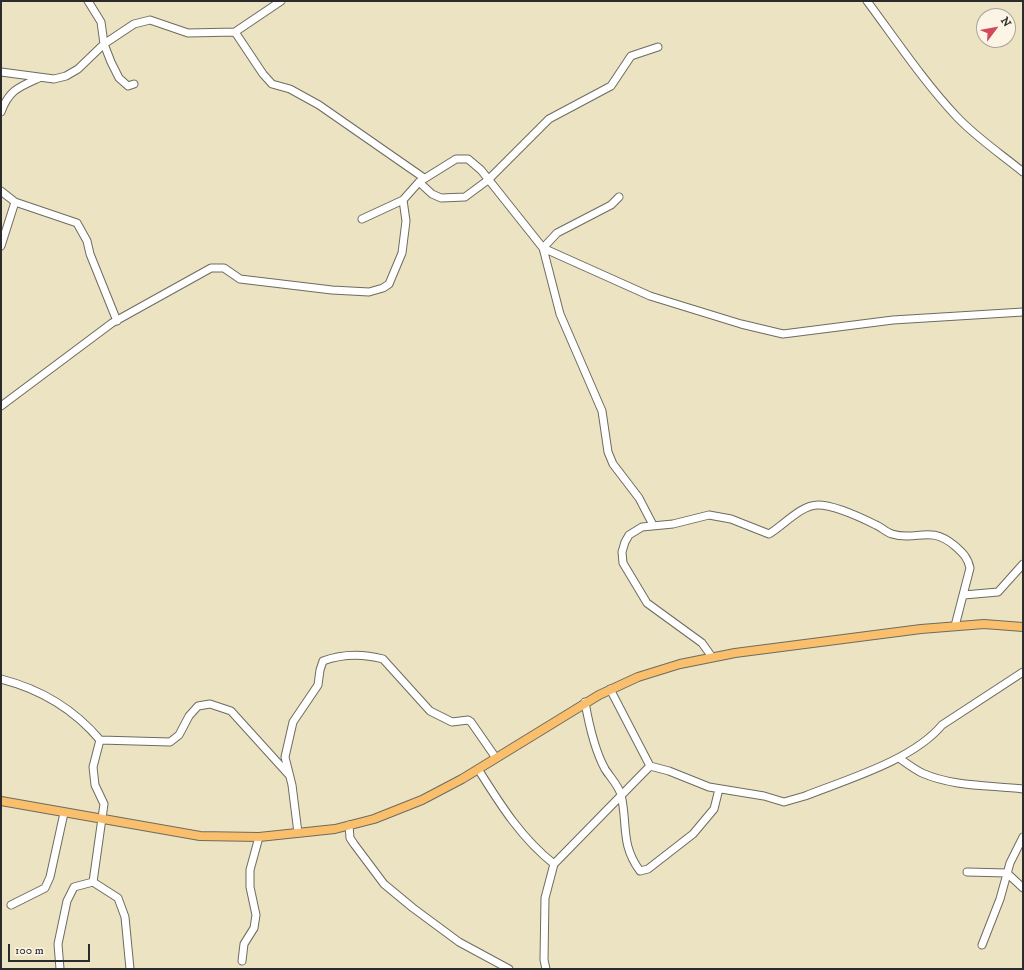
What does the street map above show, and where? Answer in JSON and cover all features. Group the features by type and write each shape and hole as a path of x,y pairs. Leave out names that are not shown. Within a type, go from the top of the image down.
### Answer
{"main road":[{"path":"1,801 200,836 259,837 335,829 374,819 422,800 478,769 585,702 638,677 680,664 712,657 922,629 984,624 1023,627"}],"street":[{"path":"88,1 101,22 104,44 119,78 128,86 134,84"},
{"path":"1,72 54,79 66,76 78,69 104,44 134,24 150,20 188,33 235,32 281,1"},
{"path":"867,1 918,70 956,116 973,133 1023,172"},
{"path":"235,32 263,74 272,84 290,89 319,105 422,180 432,194 441,198 450,199 465,197 488,180 549,118 611,86 631,56 658,47"},
{"path":"1,112 9,94 15,89 40,77"},
{"path":"362,219 403,200 422,180 460,158 471,161 543,248 560,314 602,411 608,452 613,464 639,498 653,525"},
{"path":"1,191 15,202 76,223 87,241 90,254 117,321"},
{"path":"543,248 562,230 611,204 619,198"},
{"path":"1,406 117,321 211,268 224,268 240,278 332,290 368,292 383,288 389,284 402,254 406,221 403,200"},
{"path":"1,246 15,202"},
{"path":"543,248 650,296 741,324 783,334 892,320 1023,312"},
{"path":"712,657 702,643 647,603 623,563 622,552 629,535 642,527 673,524 709,515 731,519 769,534 801,511 820,505 877,525 892,534 909,536 929,534 939,535 950,541 963,552 968,560 970,568 955,626"},
{"path":"964,595 998,592 1023,564"},
{"path":"298,833 292,785 285,757 293,722 318,685 320,670 324,660 337,656 373,656 383,659 430,711 452,722 468,720 471,722 496,758"},
{"path":"610,689 650,766 669,771 709,787 764,796 784,802 806,796 899,758 933,736 942,725 1023,672"},
{"path":"1,679 46,695 59,702 89,727 100,740 170,742 179,735 189,716 198,706 210,704 231,711 289,775"},
{"path":"585,702 595,745 605,768 621,794 626,842 632,860 640,871 646,871 693,834 714,809 720,789"},
{"path":"93,882 104,804 95,785 93,767 100,740"},
{"path":"899,758 922,773 970,786 1023,790"},
{"path":"546,969 544,960 545,898 554,864 650,766"},
{"path":"478,769 503,808 528,840 554,864"},
{"path":"11,905 45,888 50,877 64,813"},
{"path":"349,825 350,838 384,884 413,908 459,942 509,969"},
{"path":"242,961 244,944 254,928 256,915 250,886 250,870 259,837"},
{"path":"982,945 1000,899 1010,863 1023,837"},
{"path":"967,872 1007,873 1023,888"},
{"path":"60,969 58,944 67,901 74,887 93,882 118,898 125,917 130,969"}]}
